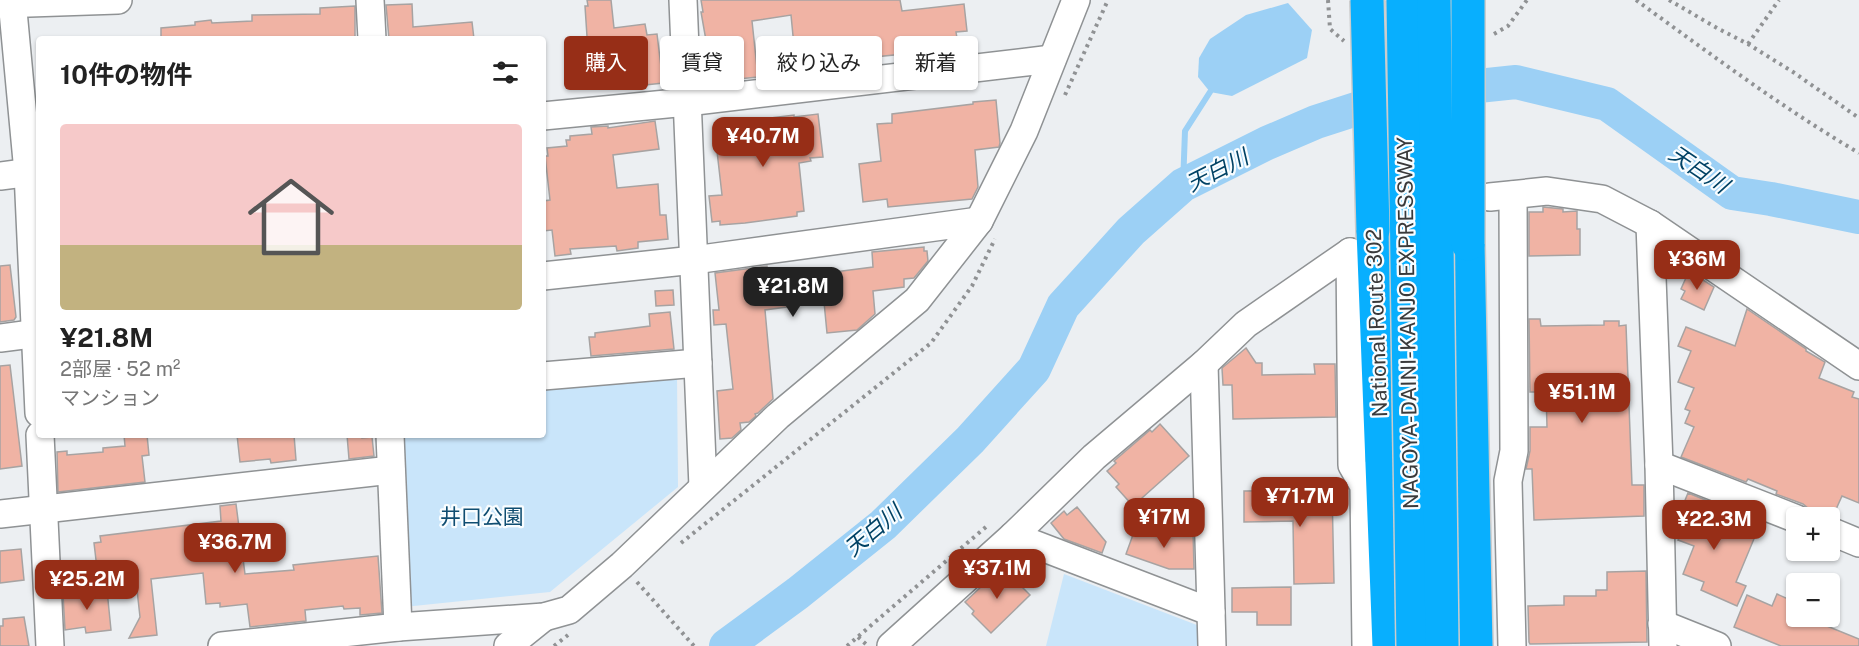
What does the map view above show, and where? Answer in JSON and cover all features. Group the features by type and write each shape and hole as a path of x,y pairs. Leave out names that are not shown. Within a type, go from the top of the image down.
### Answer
{"highway":[{"name":"National Route 302","path":"1367,0 1373,230 1389,646"},
{"name":"NAGOYA-DAINI-KANJO EXPRESSWAY","path":"1403,0 1413,646"},
{"name":"NAGOYA-DAINI-KANJO EXPRESSWAY","path":"1434,0 1442,646"},
{"path":"1468,0 1468,244 1476,646"}],"street":[{"path":"36,293 33,172 8,2 118,0"},
{"path":"370,0 372,36"},
{"path":"683,0 703,487"},
{"path":"222,646 398,627 544,617 569,610 622,565 778,416 917,300 979,221 1024,131 1076,0"},
{"path":"546,116 687,102 1052,59"},
{"path":"0,176 33,172"},
{"path":"1512,646 1508,481 1514,451 1502,196 1546,191 1602,199 1650,224 1859,366"},
{"path":"546,276 694,260 979,221"},
{"path":"1650,224 1663,635 1717,646"},
{"path":"898,644 1094,457 1204,364 1246,324 1350,252 1352,465 1364,486 1366,646"},
{"path":"0,338 36,333"},
{"path":"546,376 698,363"},
{"path":"1204,364 1212,646"},
{"path":"40,438 50,646"},
{"path":"390,438 398,627"},
{"path":"1659,465 1786,515"},
{"path":"0,514 391,470"},
{"path":"1840,535 1859,543"},
{"path":"1013,536 1211,612"},
{"path":"508,646 544,617"}],"path":[{"path":"1636,0 1821,131 1859,153"},
{"path":"1669,0 1748,44 1859,118"},
{"path":"1748,44 1779,0"},
{"path":"636,581 694,646"},
{"path":"858,637 868,646"}],"green space":[{"name":"井口公園","path":"677,374 678,487 550,592 404,607 398,438 546,438 546,387"},
{"path":"1064,574 1202,627 1202,646 1046,646"}],"water":[{"path":"1288,3 1312,30 1307,58 1232,96 1210,92 1198,77 1199,58 1210,39 1246,15"}],"building":[{"path":"587,0 611,0 614,28 645,24 647,35 657,34 660,83 648,85 648,36 587,36 585,6 588,6"},
{"path":"701,0 900,0 902,11 964,4 967,31 956,32 957,36 894,36 894,55 882,56 882,36 793,36 791,15 752,21 756,77 744,78 744,36 705,36 701,12 703,12"},
{"path":"412,4 413,27 472,22 474,36 389,36 386,5"},
{"path":"355,6 355,36 161,36 161,28 195,25 195,22 252,21 252,15 320,14 320,8"},
{"path":"996,100 1000,143 999,147 975,150 978,187 972,199 888,207 887,199 863,202 859,164 881,161 877,124 892,123 892,114"},
{"path":"818,114 823,157 810,158 811,161 799,163 804,211 797,212 797,216 745,223 720,225 720,221 712,222 709,196 722,195 714,125"},
{"path":"655,121 659,149 613,155 617,188 658,184 660,215 666,215 668,239 638,242 638,248 617,251 616,246 570,249 571,254 555,256 552,230 546,231 546,201 550,200 546,165 547,148 567,146 566,140 570,140 570,136 592,134 591,127 608,126 608,128"},
{"path":"1543,207 1563,209 1563,212 1577,211 1580,255 1529,256 1529,212 1543,212"},
{"path":"924,247 928,261 914,278 904,279 904,287 873,291 875,314 857,330 827,333 824,302 765,310 773,399 749,422 740,423 741,430 732,438 720,439 717,391 733,389 726,324 714,325 713,310 719,310 715,273 767,266 768,275 818,268 819,274 873,267 872,252"},
{"path":"10,265 16,317 14,320 0,322 0,266"},
{"path":"1689,271 1714,287 1704,310 1681,299 1685,291 1681,289"},
{"path":"673,290 674,305 656,306 655,291"},
{"path":"1747,309 1825,362 1819,378 1854,392 1852,397 1859,399 1859,503 1842,496 1837,507 1807,507 1748,479 1746,482 1681,457 1694,427 1685,423 1690,411 1685,409 1694,388 1678,382 1691,351 1678,346 1686,327 1735,346"},
{"path":"670,312 674,349 591,356 589,337 595,337 595,333 650,326 649,314"},
{"path":"1529,319 1540,319 1541,326 1604,325 1604,321 1619,321 1619,326 1626,325 1632,485 1644,485 1644,516 1534,520 1532,469 1526,469 1530,451 1530,427 1547,427 1546,392 1530,392"},
{"path":"1246,348 1256,363 1262,363 1262,375 1315,374 1314,364 1335,364 1336,417 1233,419 1232,385 1223,385 1222,368"},
{"path":"10,365 22,466 0,469 0,366"},
{"path":"1160,424 1189,456 1133,506 1116,487 1119,484 1107,471 1116,463 1114,461"},
{"path":"124,438 147,438 149,455 142,456 145,482 58,492 57,452 67,451 67,455 103,452 103,448 125,446"},
{"path":"237,438 294,438 296,460 271,463 270,459 240,462"},
{"path":"347,438 372,438 374,456 349,459"},
{"path":"1332,490 1334,583 1294,584 1293,521 1244,522 1244,491"},
{"path":"1688,493 1708,501 1703,513 1756,534 1736,582 1746,586 1737,606 1701,590 1704,582 1683,574 1694,546 1678,540 1683,529 1678,526 1684,512 1681,510"},
{"path":"236,504 245,574 294,570 293,565 378,556 382,613 360,615 360,608 344,609 343,606 305,610 306,621 250,627 247,604 220,607 220,603 206,604 203,573 151,579 157,635 129,638 140,617 135,572 98,577 94,543 101,542 100,536 221,521 220,506"},
{"path":"1077,507 1106,542 1102,553 1064,539 1051,523 1064,511 1067,515"},
{"path":"1166,531 1193,531 1194,569 1169,569 1126,554 1134,532 1166,533"},
{"path":"21,549 24,580 0,583 0,551"},
{"path":"1002,567 1030,595 991,633 972,614 974,611 965,602"},
{"path":"1646,571 1647,642 1530,644 1528,606 1564,605 1564,596 1596,596 1596,590 1607,590 1607,572"},
{"path":"1291,587 1291,625 1257,625 1257,612 1232,612 1232,588"},
{"path":"107,590 111,630 86,633 85,627 65,630 63,594"},
{"path":"1777,594 1786,598 1786,627 1829,627 1859,639 1859,646 1781,646 1734,627 1747,595 1772,606"},
{"path":"24,617 29,646 0,646 0,626 3,626 3,619"}],"waterway":[{"name":"天白川","path":"726,646 798,593 883,525 970,440 1034,369 1063,306 1131,231 1183,185 1267,143 1316,122 1378,102 1440,90 1516,82 1607,104 1732,193 1859,217"},
{"path":"1183,185 1185,131 1210,92"}]}
